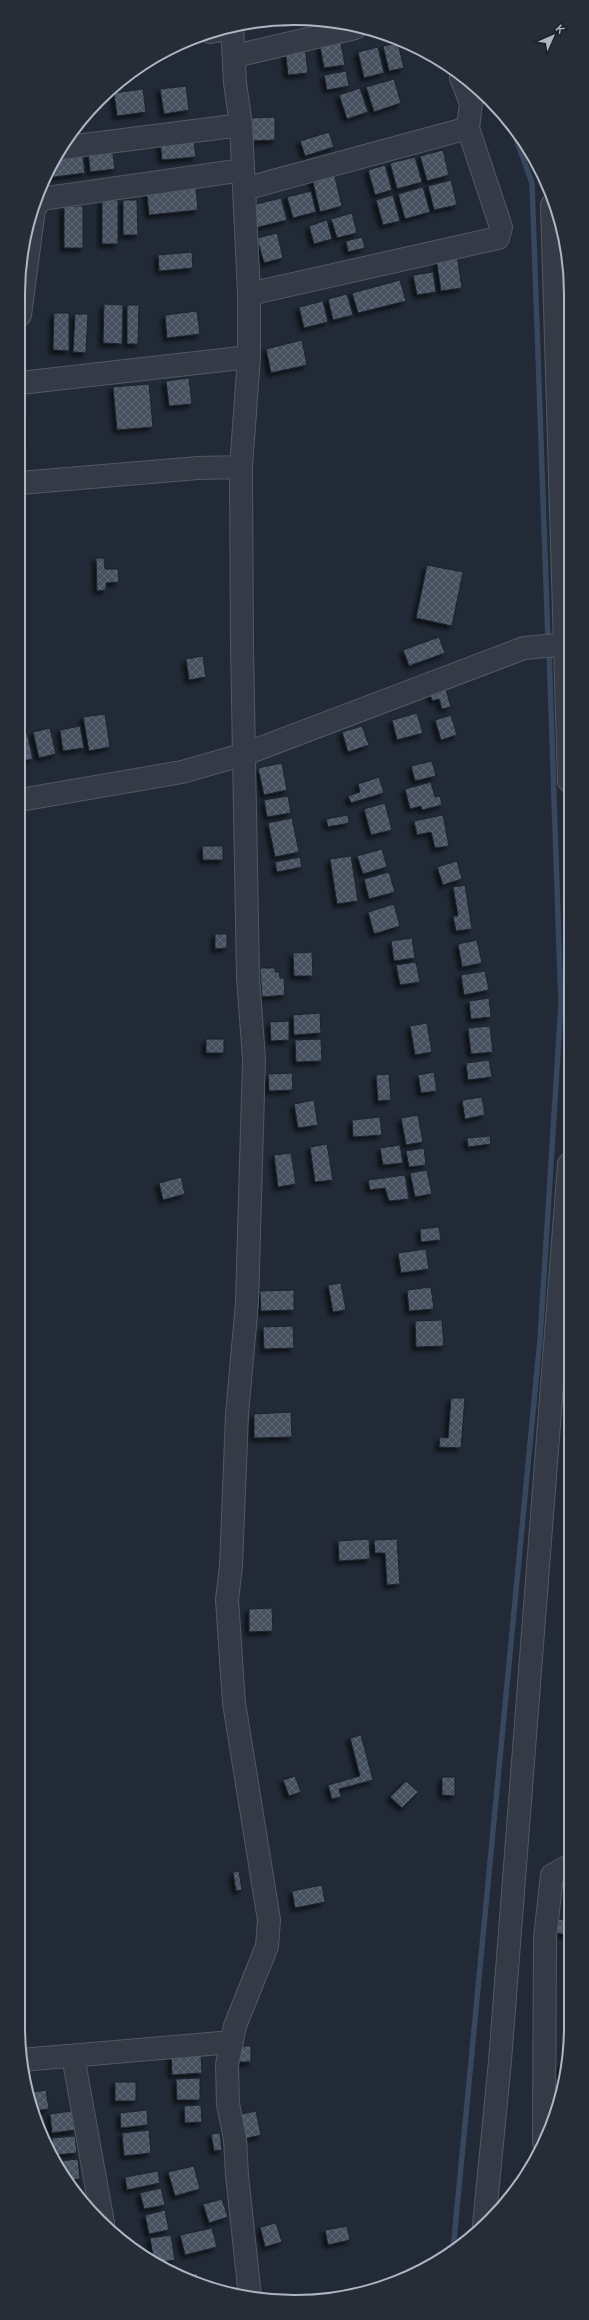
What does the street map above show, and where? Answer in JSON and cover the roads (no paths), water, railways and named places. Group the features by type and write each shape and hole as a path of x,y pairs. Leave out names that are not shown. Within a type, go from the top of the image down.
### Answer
{"street":[{"path":"235,56 347,30"},
{"path":"233,32 235,83 241,126 248,294 249,357 241,468 248,977 254,1059 247,1303 237,1414 231,1566 227,1600 234,1703 270,1920 266,1946 235,2026 227,2065 228,2104 235,2139 237,2175 249,2291"},
{"path":"248,294 498,238 501,227 468,128 471,103 464,85"},
{"path":"69,147 241,126"},
{"path":"43,199 243,180 468,128"},
{"path":"552,216 561,645 564,696"},
{"path":"27,264 29,250"},
{"path":"25,382 249,357"},
{"path":"25,483 198,468 241,468"},
{"path":"25,799 182,772 245,754 524,648 561,645"},
{"path":"485,2216 501,2045 564,1229"},
{"path":"544,2126 545,1938 552,1875 564,1869"},
{"path":"27,2060 232,2042"},
{"path":"73,2056 101,2213"}],"waterway":[{"path":"518,143 532,183 548,642"},
{"path":"454,2243 540,1339 561,1004 549,650"}]}
